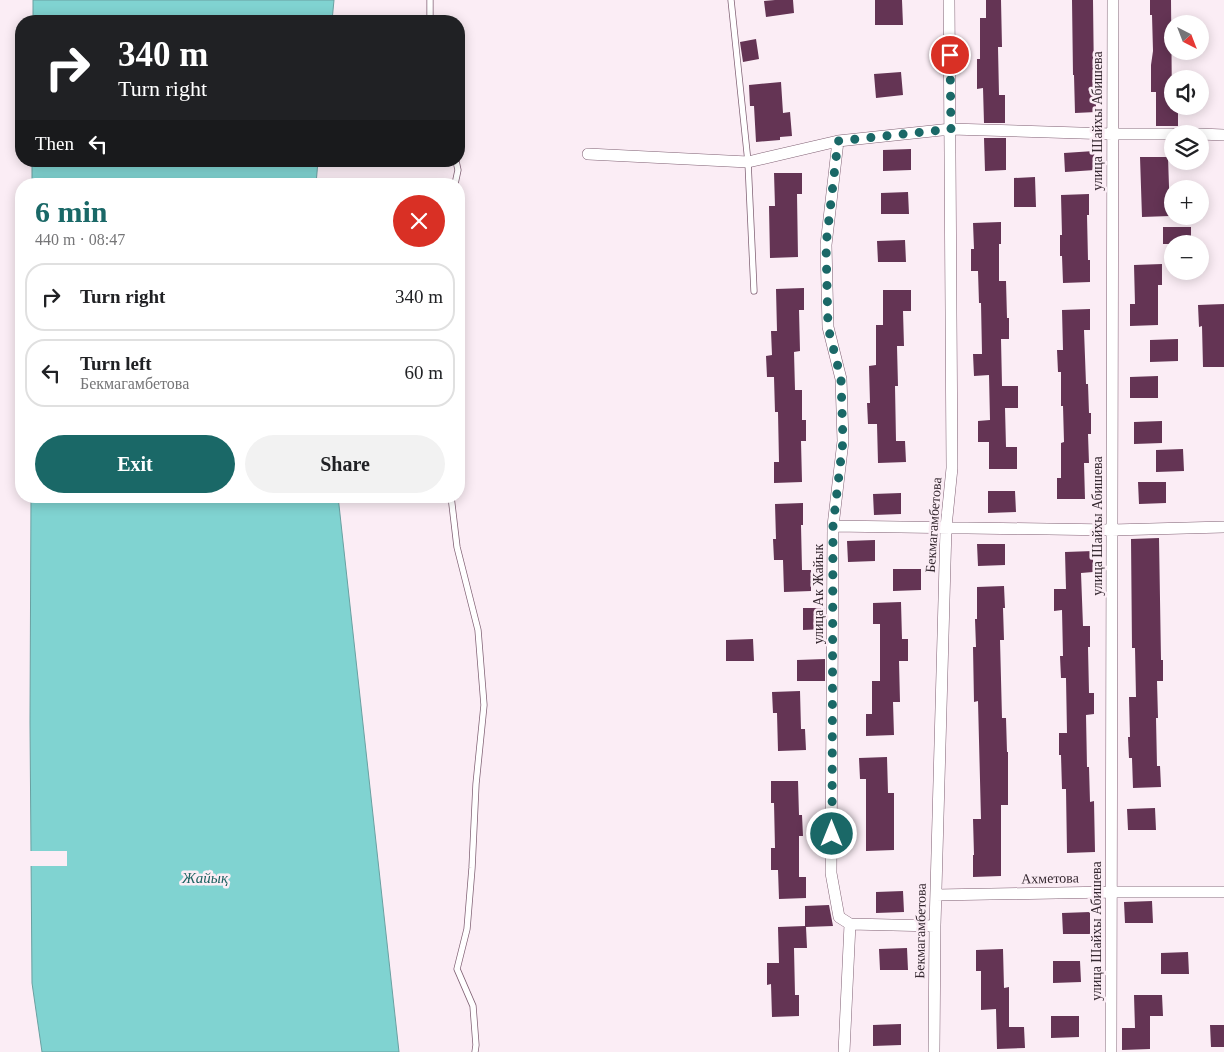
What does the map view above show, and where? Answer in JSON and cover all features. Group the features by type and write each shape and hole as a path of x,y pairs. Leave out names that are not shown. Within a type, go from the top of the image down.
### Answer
{"street":[{"name":"Бекмагамбетова","path":"934,1052 935,926 946,527 952,468 949,0"},
{"name":"улица Шайхы Абишева","path":"1111,1052 1113,0"},
{"path":"588,154 748,162 838,141 951,129 1164,134"},
{"path":"1209,134 1224,134"},
{"name":"улица Ак Жайык","path":"838,141 826,245 828,327 841,379 843,441 833,526 831,873 839,917 850,924"},
{"path":"833,526 1112,530 1224,527"},
{"name":"Ахметова","path":"936,895 1224,892"},
{"path":"844,1052 850,924 935,926"}],"lane":[{"path":"430,0 430,15"},
{"path":"731,0 748,162 754,291"},
{"path":"452,503 457,547 478,630 484,705 476,784 467,929 457,969 473,1006 475,1052"}],"water":[{"path":"33,0 334,0 333,15 33,15"},
{"path":"32,167 317,167 317,178 32,178"},
{"name":"Жайық","path":"31,503 339,503 399,1052 42,1052 32,983"}],"pier":[{"path":"29,851 67,851 67,866 29,866"}],"building":[{"path":"793,0 794,13 766,17 764,1"},
{"path":"875,0 902,0 903,25 875,25"},
{"path":"986,0 1001,0 1002,47 998,47 999,95 1005,95 1005,123 984,123 983,88 977,89 977,59 980,59 980,18 986,18"},
{"path":"1072,0 1093,0 1096,112 1075,113"},
{"path":"1150,0 1171,0 1171,15 1164,15 1164,60 1172,60 1172,70 1164,70 1164,115 1178,115 1178,125 1156,126 1156,92 1151,92 1153,51 1152,15 1150,15"},
{"path":"756,39 759,59 743,62 740,42"},
{"path":"901,72 903,95 876,98 874,74"},
{"path":"781,82 783,113 790,112 792,136 780,137 780,140 756,142 754,106 750,106 749,85"},
{"path":"984,138 1006,138 1006,170 985,171"},
{"path":"911,149 911,170 883,171 883,150"},
{"path":"1094,151 1095,170 1065,172 1064,153"},
{"path":"1140,157 1164,157 1164,170 1168,170 1169,180 1164,180 1164,216 1142,217"},
{"path":"774,173 802,173 802,194 797,194 798,257 770,258 769,206 775,206"},
{"path":"1035,177 1036,207 1014,207 1014,178"},
{"path":"908,192 909,214 881,214 881,193"},
{"path":"1089,194 1089,215 1087,215 1090,282 1063,283 1062,256 1060,256 1060,235 1062,235 1061,195"},
{"path":"1001,222 999,281 1006,281 1007,318 1009,318 1009,339 1001,339 1002,386 1018,386 1018,408 1005,408 1006,447 1017,447 1017,469 989,469 989,442 978,442 978,421 990,420 989,375 974,376 973,354 982,354 978,271 971,271 971,249 974,249 973,223"},
{"path":"1163,227 1191,227 1191,235 1164,235 1163,244"},
{"path":"905,240 906,262 878,262 877,241"},
{"path":"1162,264 1162,285 1158,285 1158,325 1130,326 1130,304 1135,304 1134,265"},
{"path":"804,288 804,310 799,310 800,351 794,352 795,390 802,390 802,420 806,420 806,441 801,441 802,482 774,483 774,462 779,462 778,412 775,412 774,377 767,377 766,356 772,355 771,331 777,331 776,289"},
{"path":"883,290 911,290 911,311 903,311 904,346 897,346 898,386 895,386 896,441 905,441 906,462 878,463 877,424 868,424 867,403 870,403 869,366 876,365 876,325 883,325"},
{"path":"1224,304 1224,367 1203,367 1202,326 1199,327 1198,305"},
{"path":"1090,309 1090,330 1084,330 1086,384 1088,384 1089,413 1091,413 1091,434 1088,434 1089,463 1084,463 1085,499 1057,499 1057,478 1061,478 1061,443 1064,442 1061,372 1058,372 1057,350 1063,350 1062,310"},
{"path":"1178,339 1178,361 1150,362 1150,340"},
{"path":"1158,376 1158,398 1130,398 1130,377"},
{"path":"1162,421 1162,443 1134,444 1134,422"},
{"path":"1183,449 1184,471 1156,472 1156,450"},
{"path":"1138,482 1166,482 1166,503 1139,504"},
{"path":"988,491 1015,491 1016,512 988,513"},
{"path":"901,493 901,514 874,515 873,494"},
{"path":"803,503 803,525 801,525 802,570 811,570 811,591 784,592 783,560 774,560 773,539 776,539 775,504"},
{"path":"1159,538 1163,681 1157,681 1158,718 1156,718 1157,766 1160,766 1161,787 1133,788 1132,758 1129,758 1128,737 1130,737 1129,697 1136,697 1135,648 1132,648 1131,539"},
{"path":"875,540 875,561 848,562 847,541"},
{"path":"977,544 1005,544 1005,565 978,566"},
{"path":"1093,551 1093,572 1081,573 1083,626 1090,626 1090,647 1088,647 1089,693 1094,693 1094,714 1086,715 1087,767 1089,767 1090,802 1094,801 1095,852 1067,853 1066,789 1062,789 1061,755 1059,755 1059,733 1067,733 1066,678 1061,678 1060,656 1063,656 1062,610 1054,611 1054,589 1066,589 1065,552"},
{"path":"893,569 921,569 921,590 893,591"},
{"path":"1004,586 1004,640 1000,640 1002,718 1006,718 1008,752 1008,805 1001,805 1001,876 973,877 973,819 981,819 978,701 974,702 973,647 976,647 977,587"},
{"path":"901,602 902,639 908,639 908,661 899,661 900,702 893,702 894,735 866,736 866,714 872,714 872,681 880,681 880,624 873,624 873,603"},
{"path":"803,608 825,608 825,629 803,630"},
{"path":"753,639 754,661 726,661 726,640"},
{"path":"825,659 825,681 797,681 797,660"},
{"path":"800,691 801,729 805,729 806,750 778,751 777,713 773,713 772,692"},
{"path":"887,757 888,793 894,793 894,850 866,851 866,779 860,779 859,758"},
{"path":"771,781 798,781 799,815 802,815 803,836 799,836 799,877 806,877 806,898 779,899 778,870 771,870 771,848 775,848 774,803 771,803"},
{"path":"1155,808 1156,830 1128,830 1127,809"},
{"path":"903,891 904,912 876,913 876,892"},
{"path":"1152,901 1153,923 1125,923 1124,902"},
{"path":"829,905 833,926 806,927 807,948 794,948 795,995 799,995 799,1016 772,1017 771,984 767,985 767,963 779,963 778,927 805,926 805,906"},
{"path":"1090,912 1090,934 1063,934 1062,913"},
{"path":"907,948 908,970 880,970 879,949"},
{"path":"1003,949 1004,988 1009,987 1009,1027 1024,1027 1025,1048 997,1049 996,1009 981,1010 981,971 976,971 976,950"},
{"path":"1188,952 1189,974 1161,974 1161,953"},
{"path":"1053,961 1080,961 1081,982 1053,983"},
{"path":"1134,995 1162,995 1163,1016 1150,1016 1150,1049 1122,1050 1122,1028 1135,1028"},
{"path":"1051,1016 1079,1016 1079,1037 1051,1038"},
{"path":"901,1024 901,1045 873,1046 873,1025"},
{"path":"1210,1025 1224,1025 1224,1047 1211,1047"}],"route":[{"path":"832,834 833,526 843,441 841,379 828,327 826,245 838,141 951,129 950,55"}]}
